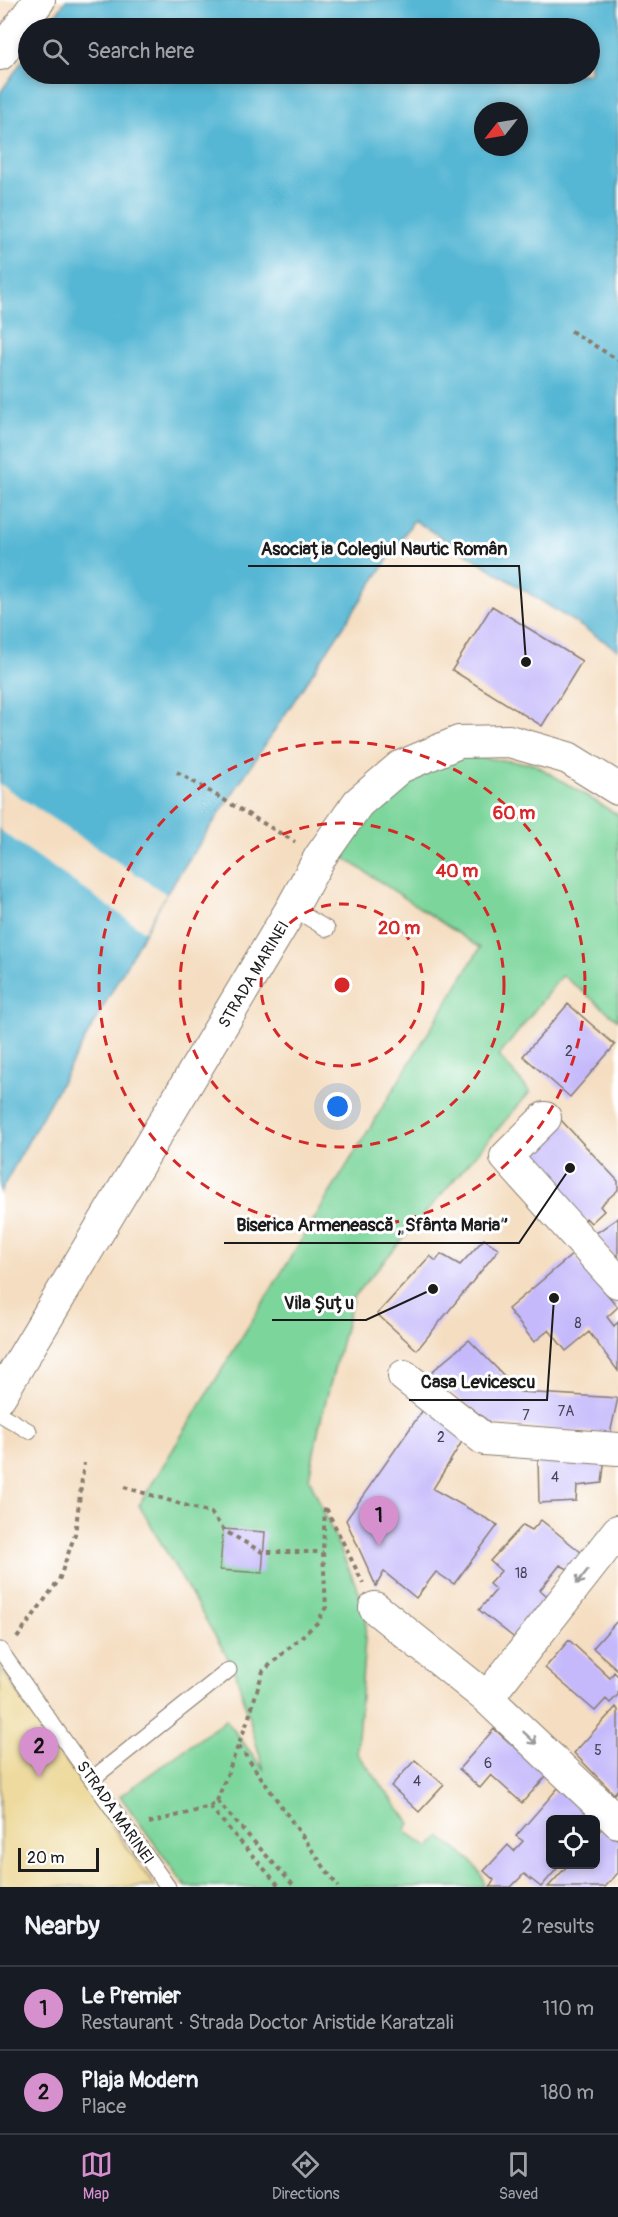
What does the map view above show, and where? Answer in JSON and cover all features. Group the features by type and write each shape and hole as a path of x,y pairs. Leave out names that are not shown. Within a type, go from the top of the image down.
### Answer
{"street":[{"path":"26,18 39,0"},
{"path":"0,54 18,29"},
{"name":"STRADA MARINEI","path":"0,1396 292,908 320,857 358,803 400,767 459,742 509,741 568,758 618,789"},
{"path":"545,1118 506,1157 618,1282"},
{"path":"404,1376 484,1439 618,1449"},
{"path":"487,1698 616,1539"},
{"path":"375,1608 487,1698 618,1822"}],"lane":[{"path":"292,908 327,929"},
{"path":"0,1414 29,1431"},
{"name":"STRADA MARINEI","path":"2,1653 168,1887"},
{"path":"92,1779 229,1670"}],"path":[{"path":"571,331 618,360"},
{"path":"177,771 320,857"},
{"path":"2,1653 59,1580 75,1534 84,1464"},
{"path":"124,1487 211,1513 225,1530 262,1552 323,1552"},
{"path":"128,1828 210,1807 217,1802 262,1671 317,1623 326,1607 323,1552 326,1506 375,1608"},
{"path":"238,1745 338,1887"},
{"path":"217,1802 295,1887"},
{"path":"210,1807 280,1887"}],"green space":[{"path":"460,755 534,764 618,815 618,1020 562,975 499,1056 530,1092 353,1297 319,1427 309,1478 367,1611 357,1753 410,1823 405,1831 429,1848 440,1837 475,1865 483,1879 484,1887 186,1887 120,1796 226,1720 264,1770 235,1670 139,1505 480,948 343,857 372,810 408,777"}],"sand":[{"path":"0,1667 155,1887 0,1887"}],"water":[{"path":"66,0 618,0 618,650 414,520 166,894 0,1192 0,93 18,67 18,84 600,84 600,18 53,18"}],"pier":[{"path":"0,784 166,894 144,931 0,830"}],"building":[{"path":"492,606 582,661 542,726 452,670"},
{"path":"568,1004 615,1045 570,1097 523,1056"},
{"path":"560,1119 618,1181 618,1190 600,1206 604,1211 591,1223 586,1218 582,1222 522,1156"},
{"path":"618,1218 618,1260 595,1234"},
{"path":"484,1239 499,1249 417,1350 377,1314 430,1256 436,1261 441,1254 460,1265"},
{"path":"573,1254 618,1307 607,1317 614,1326 618,1322 618,1371 589,1332 566,1351 549,1330 534,1342 508,1309"},
{"path":"469,1340 520,1392 618,1398 610,1434 492,1424 428,1375"},
{"path":"425,1407 466,1435 433,1489 498,1525 454,1584 436,1572 416,1598 384,1572 376,1586 346,1520"},
{"path":"538,1457 605,1457 602,1483 577,1486 576,1501 539,1503"},
{"path":"541,1520 582,1553 568,1569 560,1565 540,1590 556,1603 522,1644 479,1610 496,1590 489,1584 501,1571 490,1561 523,1525 532,1530"},
{"path":"223,1529 265,1532 262,1573 220,1570"},
{"path":"618,1620 618,1670 593,1648"},
{"path":"569,1640 610,1678 614,1672 618,1676 618,1695 610,1703 606,1699 595,1711 545,1668"},
{"path":"616,1707 618,1710 618,1789 614,1794 574,1753"},
{"path":"494,1729 547,1775 522,1803 491,1775 480,1788 459,1769"},
{"path":"415,1760 444,1785 419,1812 391,1786"},
{"path":"558,1788 588,1815 546,1815 546,1869 557,1869 541,1887 524,1874 511,1887 490,1887 494,1880 484,1871 508,1845 514,1851 523,1841 516,1836"},
{"path":"604,1826 618,1840 618,1873 605,1887 548,1887 564,1869 600,1869 600,1830"}],"place":[{"name":"Asociația Colegiul Nautic Român","path":"526,662"},
{"name":"Biserica Armenească „Sfânta Maria”","path":"570,1168"},
{"name":"Vila Șuțu","path":"433,1289"},
{"name":"Casa Levicescu","path":"554,1298"},
{"name":"Le Premier","path":"379,1546"},
{"name":"Plaja Modern","path":"39,1777"}]}
